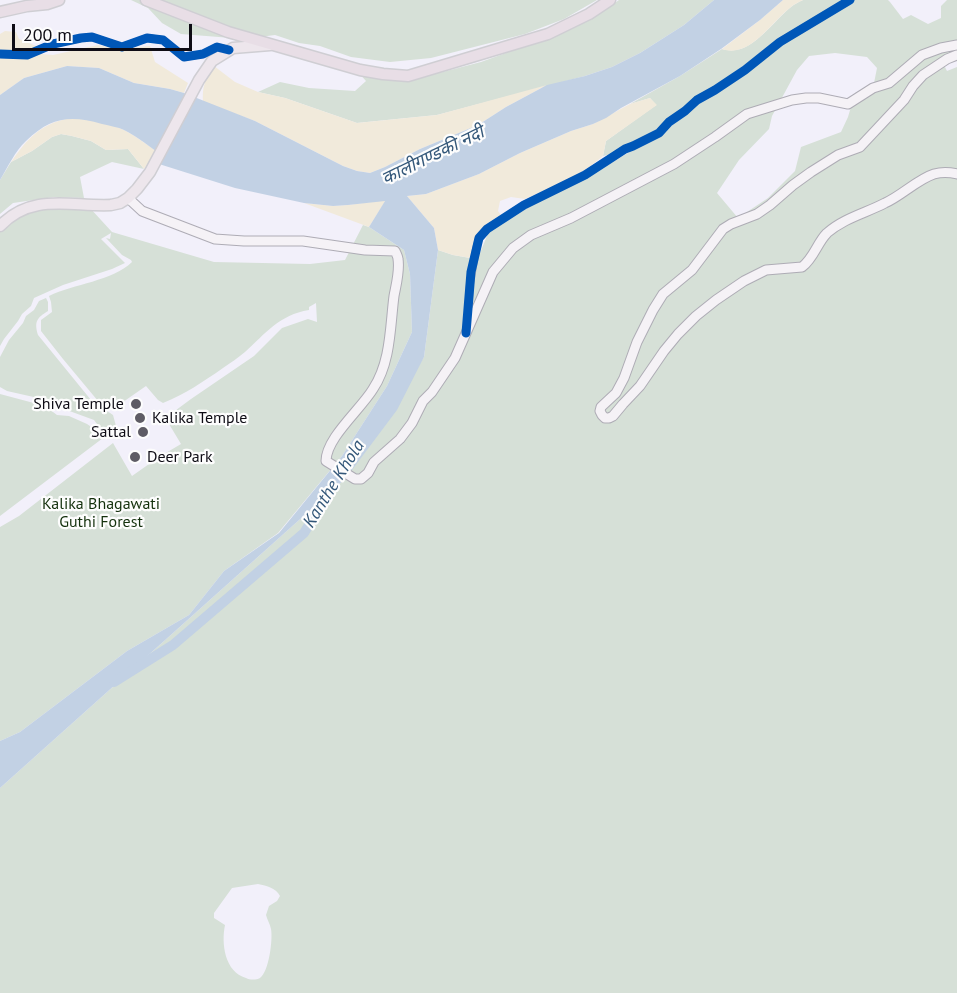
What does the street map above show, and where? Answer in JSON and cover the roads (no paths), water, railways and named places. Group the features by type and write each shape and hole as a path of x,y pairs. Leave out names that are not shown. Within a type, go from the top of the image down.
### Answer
{"highway":[{"path":"0,12 59,0"},
{"path":"146,0 228,32 272,45 360,70 408,76 548,34 589,14 610,0"}],"main road":[{"path":"0,226 24,208 36,205 52,203 111,205 128,198 150,172 199,80 212,61 233,48 272,45"},
{"path":"128,198 142,211 215,239 303,241 364,250 395,251 398,258 398,272 387,352 380,378 329,447 326,455 326,461 355,479 361,479 368,473 374,462 394,445 412,423 423,401 432,392 455,358 493,272 513,248 531,235 571,218 674,164 747,114 806,98 819,98 848,104 873,88 889,83 922,55 957,45"},
{"path":"957,55 923,75 904,100 860,147 838,155 811,172 757,214 723,229 696,264 663,294 645,325 620,387 603,404 600,411 602,415 605,418 613,416 640,386 678,334 696,316 744,281 766,270 802,267 812,257 823,237 838,225 885,203 924,178 945,172 957,174"}],"street":[{"path":"466,333 471,272 480,238 487,229 524,205 585,175 625,149 659,133 697,100 745,70 780,42 850,0"},
{"path":"0,54 27,55 53,44 92,37 122,47 147,38 163,40 184,57 203,54 217,47 229,50"}],"water":[{"name":"कालीगण्डकी नदी","path":"714,0 783,0 721,49 680,76 606,118 520,153 479,174 426,194 407,196 434,228 438,250 424,357 397,410 346,478 0,788 0,741 20,732 127,651 189,615 224,571 279,533 342,456 387,386 412,332 410,274 404,250 369,227 385,201 333,206 304,203 235,188 159,164 163,156 122,129 80,119 61,120 35,133 18,149 0,180 0,95 24,78 67,66 99,68 134,83 184,93 255,121 343,166 370,173 478,125 547,85 612,67 640,53 684,25"}],"waterway":[{"name":"Kanthe Khola","path":"114,682 173,645 304,533 334,484"}],"place":[{"name":"Shiva Temple","path":"136,404"},
{"name":"Kalika Temple","path":"140,418"},
{"name":"Sattal","path":"143,432"},
{"name":"Deer Park","path":"135,457"}],"park label":[{"name":"Kalika Bhagawati Guthi Forest","path":"101,513"}]}
